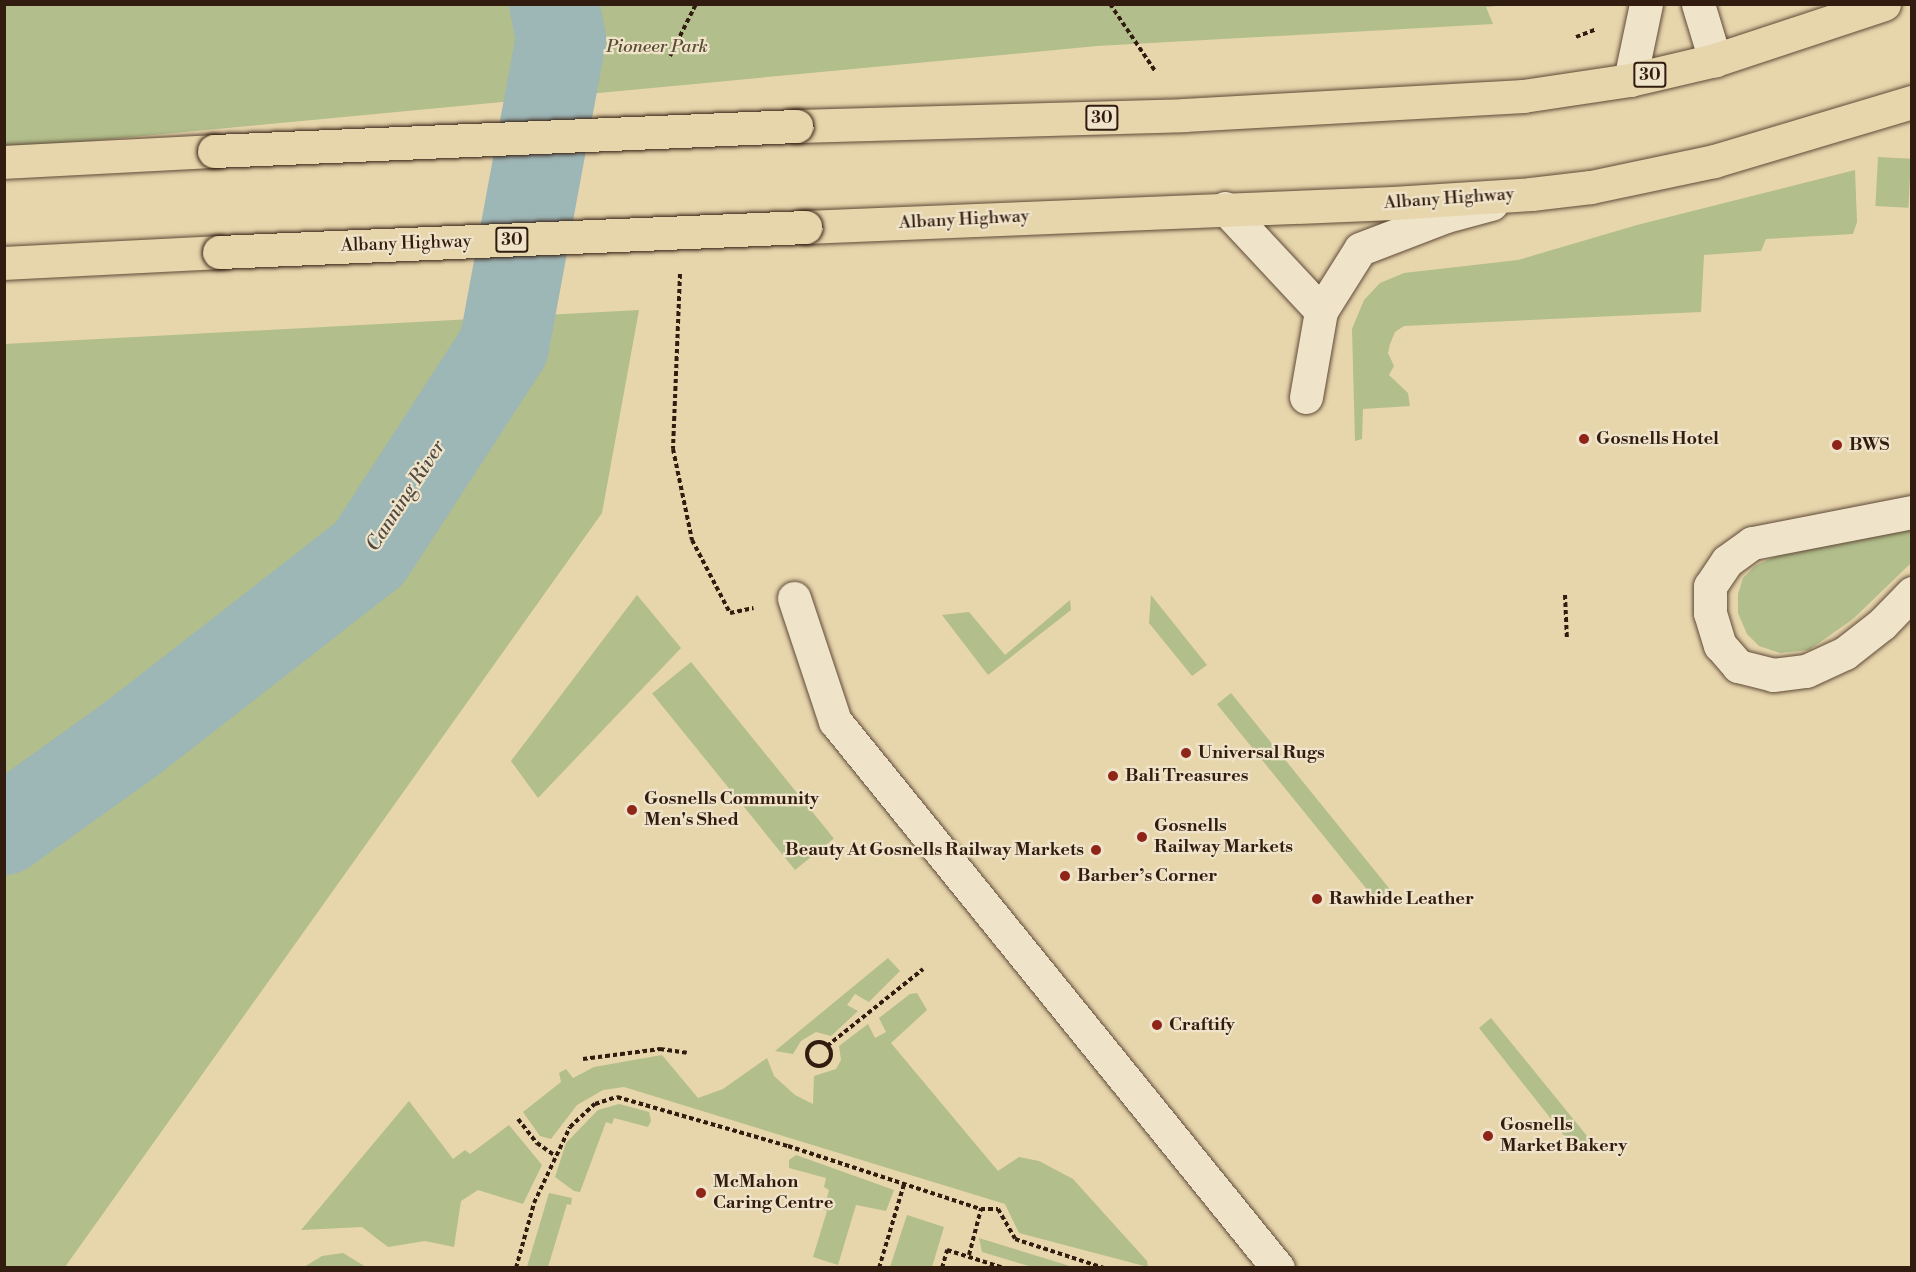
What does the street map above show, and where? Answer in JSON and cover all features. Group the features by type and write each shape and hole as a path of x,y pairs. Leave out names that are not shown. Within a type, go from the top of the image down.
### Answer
{"highway":[{"name":"30","path":"4,162 796,126 1184,116 1454,102 1630,80 1715,60 1884,4"},
{"name":"Albany Highway","path":"4,263 1225,208 1393,204 1531,194 1591,187 1714,160 1911,102"}],"lane":[{"path":"1630,80 1646,4"},
{"path":"1698,4 1715,60"},
{"path":"1306,397 1321,311 1360,249 1446,216 1531,194"},
{"path":"1225,208 1321,311"},
{"path":"1911,512 1752,543 1727,561 1710,586 1710,613 1720,645 1738,666 1773,675 1806,671 1845,653 1882,624 1911,593"},
{"path":"795,598 835,721 1278,1268"}],"path":[{"path":"670,56 696,4"},
{"path":"1110,4 1184,116"},
{"path":"680,271 673,449 692,540 730,613 795,598"},
{"path":"1565,595 1567,640"},
{"path":"827,1046 923,969"},
{"path":"820,1042 827,1046 831,1053 827,1063 819,1066 810,1062 810,1046 820,1042"},
{"path":"583,1059 660,1049 687,1053"},
{"path":"516,1268 534,1203 554,1155 570,1127 595,1104 617,1097 981,1209 998,1209 1015,1239 1104,1268"},
{"path":"518,1119 537,1143 554,1155"},
{"path":"879,1268 904,1184"},
{"path":"969,1255 981,1209"},
{"path":"942,1268 947,1250 969,1255 1004,1268"}],"green space":[{"name":"Pioneer Park","path":"5,5 1507,5 1486,7 1493,24 1097,46 5,149"},
{"path":"1878,157 1911,159 1908,208 1875,206"},
{"path":"1855,170 1857,222 1853,234 1766,239 1761,251 1704,255 1701,312 1404,326 1395,332 1390,344 1388,353 1394,366 1389,375 1408,393 1410,406 1363,409 1362,439 1355,441 1352,329 1364,300 1380,283 1404,273 1518,260 1637,225"},
{"path":"639,310 602,513 65,1267 5,1267 5,344"},
{"path":"1911,526 1911,563 1853,619 1809,650 1780,653 1759,646 1747,634 1738,613 1738,594 1743,578 1755,566 1791,549"},
{"path":"637,595 681,648 538,798 511,761"},
{"path":"1151,595 1207,665 1192,676 1149,623"},
{"path":"1070,600 1071,610 988,675 942,615 969,612 1005,655"},
{"path":"691,662 834,838 795,870 652,693"},
{"path":"1231,693 1393,893 1379,904 1217,704"},
{"path":"888,958 900,971 869,1002 855,994 847,1005 858,1011 831,1036 816,1032 801,1041 793,1054 775,1051"},
{"path":"917,993 927,1010 891,1043 998,1171 1019,1157 1039,1161 1073,1179 1147,1261 1148,1267 1019,1233 1005,1204 624,1087 603,1090 577,1105 551,1139 540,1136 523,1112 561,1082 559,1073 566,1069 573,1078 594,1067 662,1055 698,1098 723,1089 767,1058 774,1076 795,1095 813,1104 814,1076 836,1069 841,1060 839,1046 868,1024 875,1038 886,1032 879,1018 910,994"},
{"path":"1491,1018 1596,1147 1570,1143 1479,1028"},
{"path":"409,1101 453,1159 465,1150 470,1154 509,1125 542,1165 523,1204 478,1190 461,1201 454,1247 425,1241 388,1247 362,1227 301,1230"},
{"path":"619,1104 649,1112 651,1121 648,1127 614,1118 612,1124 606,1122 580,1192 574,1191 555,1177 566,1143 598,1110"},
{"path":"796,1155 894,1190 886,1211 856,1205 838,1265 813,1257 827,1211 824,1209 829,1190 824,1187 826,1178 789,1168 789,1160"},
{"path":"549,1193 572,1198 571,1205 567,1204 548,1267 527,1267"},
{"path":"907,1215 944,1227 932,1267 890,1267"},
{"path":"979,1238 1073,1267 1032,1267 982,1252"},
{"path":"343,1253 366,1267 304,1267 322,1256"}],"waterway":[{"name":"Canning River","path":"4,830 131,739 369,554 504,346 561,39 554,4"}],"place":[{"name":"Gosnells Hotel","path":"1584,439"},
{"name":"BWS","path":"1837,445"},
{"name":"Universal Rugs","path":"1186,753"},
{"name":"Bali Treasures","path":"1113,776"},
{"name":"Gosnells Community Men's Shed","path":"632,810"},
{"name":"Gosnells Railway Markets","path":"1142,837"},
{"name":"Beauty At Gosnells Railway Markets","path":"1096,850"},
{"name":"Barber’s Corner","path":"1065,876"},
{"name":"Rawhide Leather","path":"1317,899"},
{"name":"Craftify","path":"1157,1025"},
{"name":"Gosnells Market Bakery","path":"1488,1136"},
{"name":"McMahon Caring Centre","path":"701,1193"}]}
